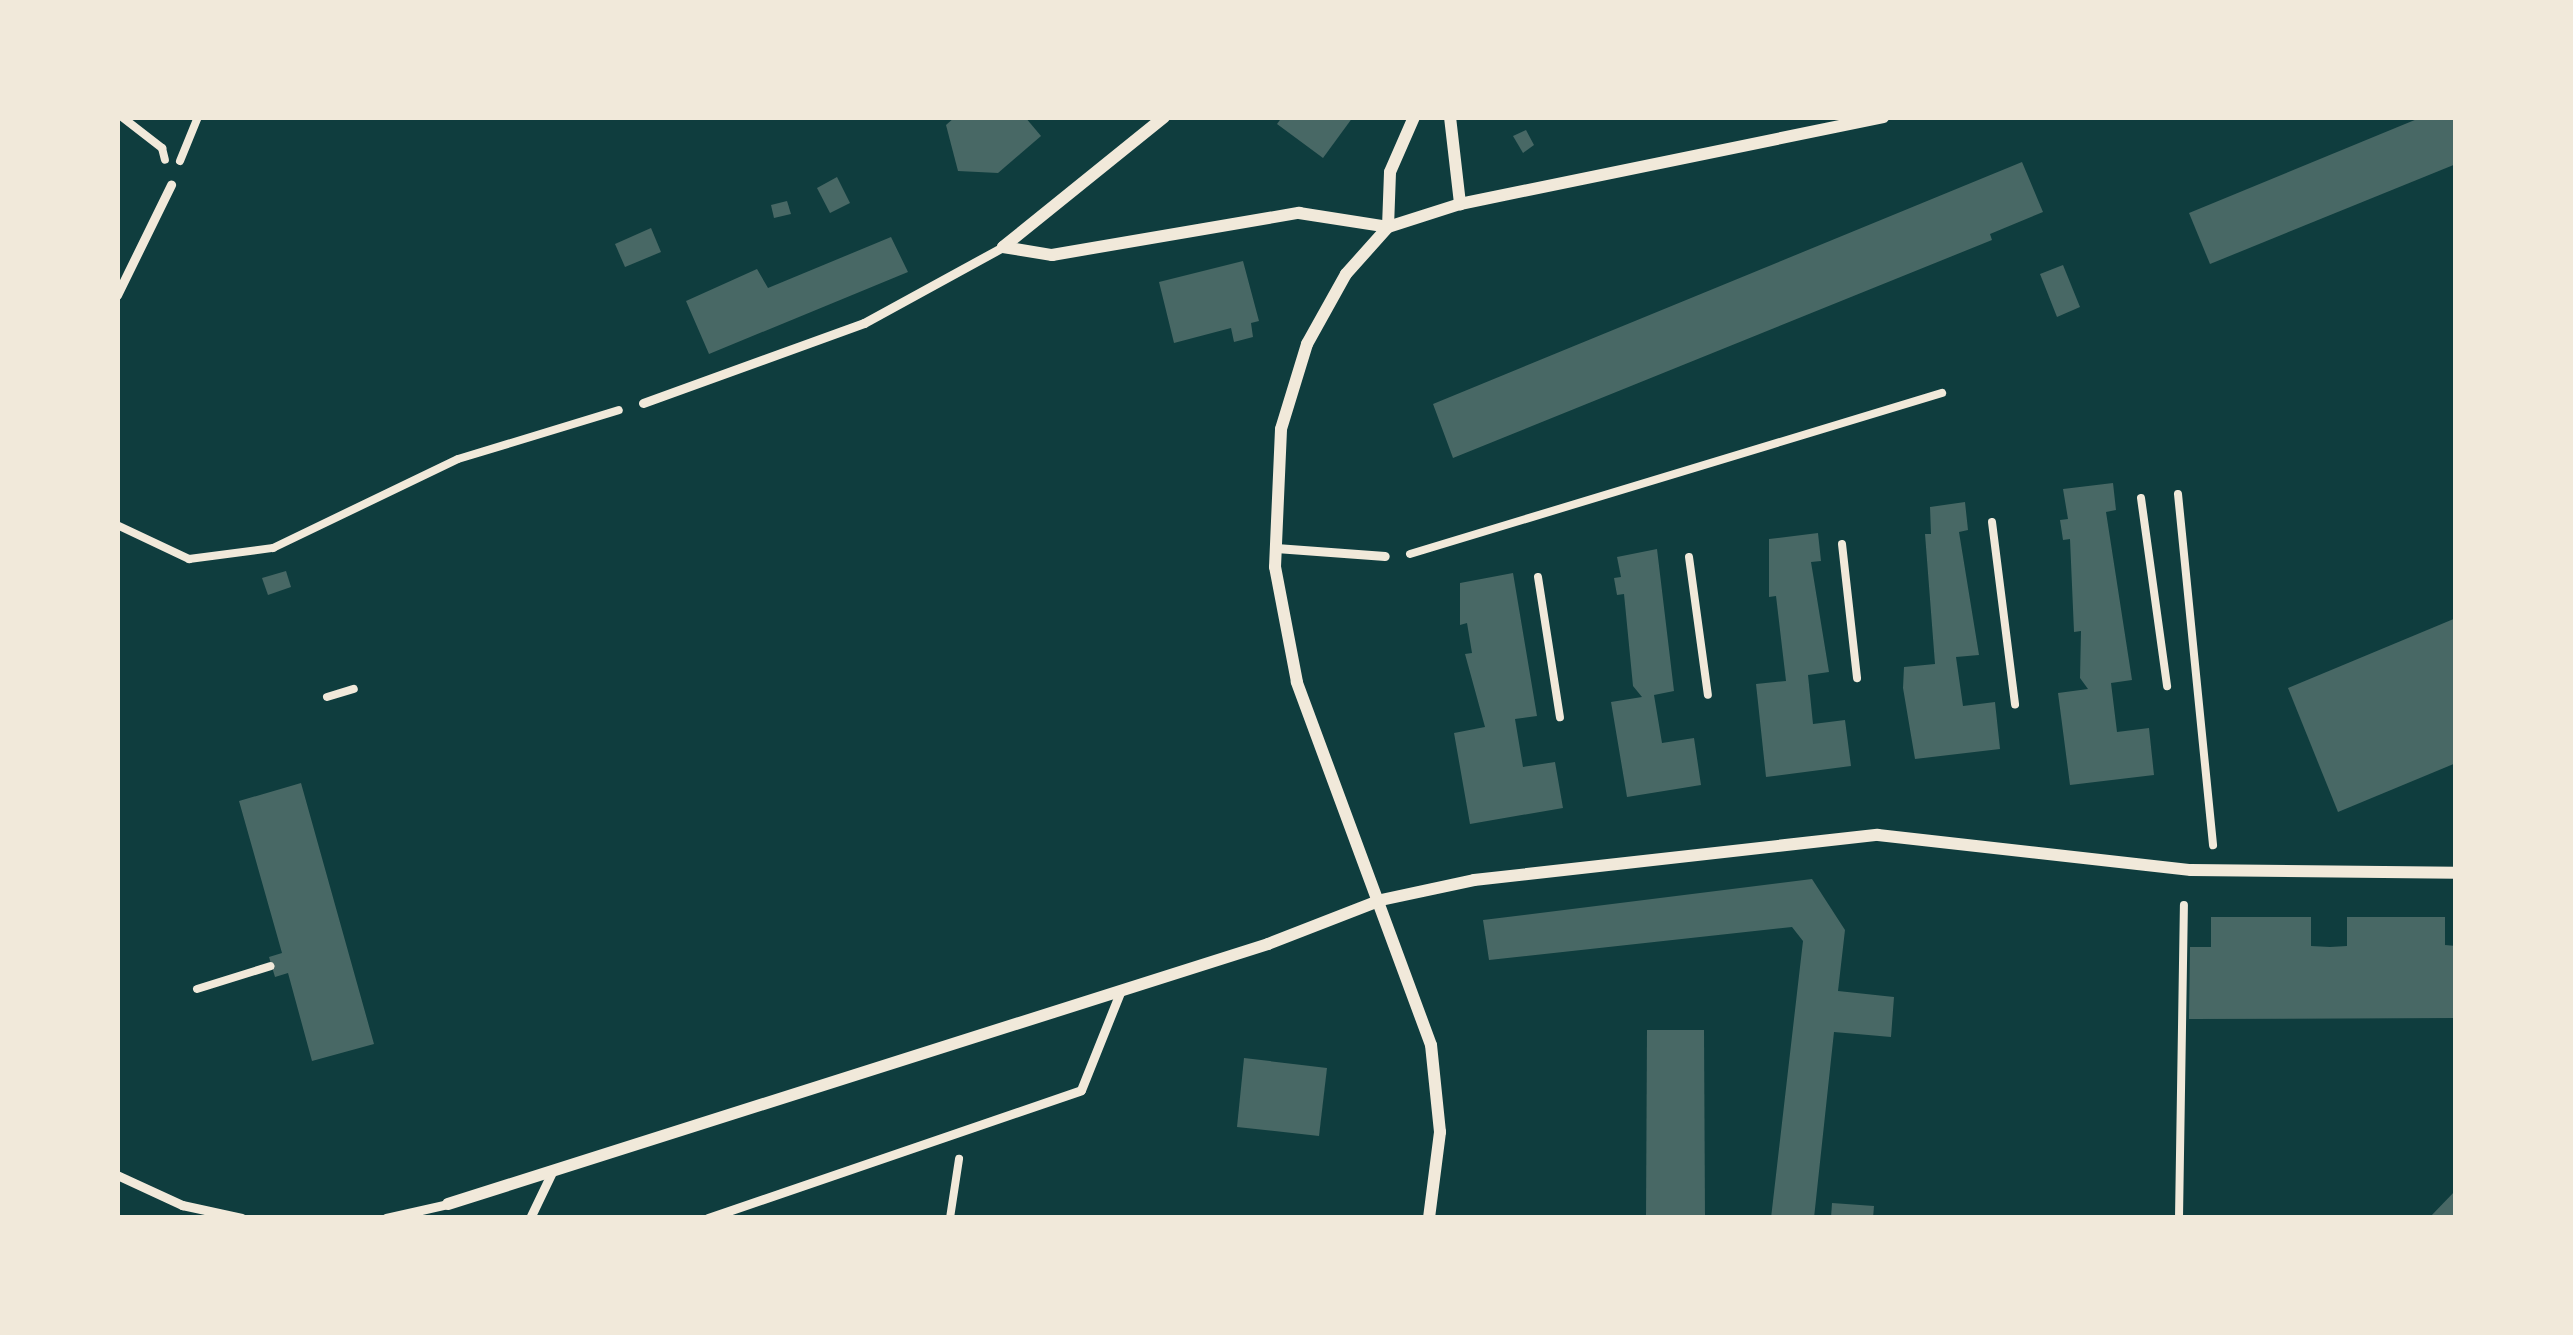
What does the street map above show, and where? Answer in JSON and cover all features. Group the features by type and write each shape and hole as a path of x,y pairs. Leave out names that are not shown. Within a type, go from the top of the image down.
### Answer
{"street":[{"path":"1004,247 1164,117"},
{"path":"1414,117 1390,172 1388,227 1346,274 1307,344 1281,429 1276,548 1297,682 1431,1045 1439,1132 1429,1218"},
{"path":"1450,117 1460,204"},
{"path":"1004,247 1052,255 1299,213 1388,227 1460,204 1883,117"},
{"path":"448,1204 1121,990 1381,900 1474,880 1878,835 2191,870 2456,873"}],"lane":[{"path":"117,295 171,185"},
{"path":"643,403 864,323 1004,247"},
{"path":"1276,548 1385,556"},
{"path":"708,1218 1081,1090 1121,990"},
{"path":"530,1218 553,1170"},
{"path":"117,1175 182,1204 242,1218"},
{"path":"386,1218 448,1204"}],"path":[{"path":"122,117 162,148 171,185"},
{"path":"171,185 198,117"},
{"path":"1385,556 1436,553 1942,393"},
{"path":"117,525 189,559 273,548 458,459 643,403"},
{"path":"2178,494 2214,852"},
{"path":"2141,498 2168,686"},
{"path":"1992,522 2015,705"},
{"path":"1842,544 1858,677"},
{"path":"1689,557 1708,695"},
{"path":"1538,577 1560,717"},
{"path":"327,697 354,689"},
{"path":"2179,1218 2184,905"},
{"path":"197,989 271,966"},
{"path":"950,1218 964,1128"}],"building":[{"path":"955,117 1025,117 1041,136 998,173 958,171 946,125"},
{"path":"1282,117 1353,117 1323,158 1277,124"},
{"path":"2422,117 2456,117 2456,164 2210,264 2189,213"},
{"path":"1526,130 1534,145 1523,153 1513,136"},
{"path":"2022,162 2043,212 1990,234 1992,240 1453,458 1433,404"},
{"path":"837,177 850,203 830,213 817,188"},
{"path":"787,201 791,214 774,218 771,205"},
{"path":"651,228 661,252 625,267 615,244"},
{"path":"891,237 908,272 709,354 686,301 757,269 768,288"},
{"path":"1243,261 1259,321 1251,323 1253,337 1234,342 1231,328 1174,343 1159,282"},
{"path":"2063,265 2080,307 2057,317 2040,274"},
{"path":"2113,483 2116,510 2106,512 2132,680 2111,683 2117,732 2149,728 2154,775 2070,785 2058,693 2088,689 2080,678 2081,631 2074,632 2070,539 2063,540 2060,520 2068,519 2063,489"},
{"path":"1965,502 1968,530 1959,532 1979,655 1956,657 1963,706 1995,702 2000,749 1915,759 1904,667 1935,664 1925,534 1931,534 1930,507"},
{"path":"1818,533 1821,561 1811,562 1829,672 1808,675 1813,724 1845,720 1851,766 1766,777 1756,684 1786,681 1776,596 1769,597 1769,539"},
{"path":"1657,549 1674,691 1654,695 1662,743 1694,738 1701,785 1627,797 1611,702 1642,697 1633,686 1624,594 1617,595 1614,578 1621,577 1617,557"},
{"path":"286,571 291,587 268,595 262,578"},
{"path":"1513,573 1537,716 1515,719 1523,767 1555,762 1563,808 1470,824 1454,733 1485,727 1465,654 1472,653 1467,623 1460,625 1460,583"},
{"path":"2456,618 2456,763 2338,812 2288,688"},
{"path":"301,783 374,1044 312,1061 288,973 275,977 269,957 282,953 239,801"},
{"path":"1812,879 1845,930 1838,991 1894,997 1891,1037 1834,1032 1814,1218 1771,1218 1803,941 1792,927 1489,960 1483,920"},
{"path":"2211,917 2311,917 2311,946 2330,947 2347,946 2347,917 2445,917 2445,945 2456,946 2456,1018 2189,1019 2190,947 2211,947"},
{"path":"1647,1030 1704,1030 1705,1218 1646,1218"},
{"path":"1244,1058 1327,1068 1319,1136 1237,1127"},
{"path":"2456,1190 2456,1218 2429,1218"},
{"path":"1832,1203 1874,1206 1873,1218 1831,1218"}]}
